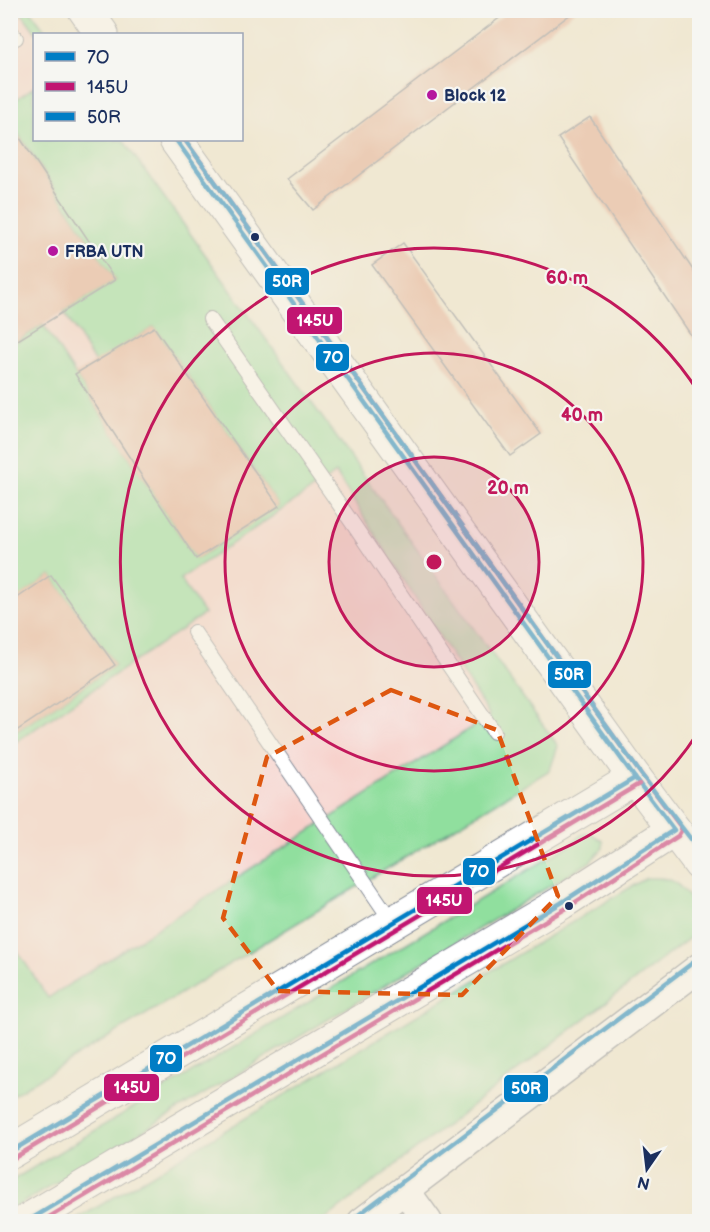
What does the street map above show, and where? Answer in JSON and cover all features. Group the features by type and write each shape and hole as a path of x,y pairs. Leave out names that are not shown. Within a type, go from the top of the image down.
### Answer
{"street":[{"path":"85,10 101,33"},
{"path":"177,141 699,864"},
{"path":"10,1152 635,778"},
{"path":"25,1221 561,903 674,830"},
{"path":"362,1221 699,967"},
{"path":"405,1190 428,1221"}],"lane":[{"path":"210,319 494,732"},
{"path":"194,632 393,922"}],"highlighted area":[{"path":"391,690 497,730 558,896 462,995 278,991 223,918 267,757"}],"shaded area":[{"path":"30,10 47,33 33,33 33,141 124,141 558,746 550,770 11,1095 10,11"}],"green space":[{"path":"20,11 31,11 47,33 36,33"},
{"path":"33,88 33,141 124,141 558,746 550,770 11,1096 10,939 48,998 490,716 336,473 180,579 204,614 11,745 11,735 115,665 51,575 11,603 11,345 43,325 196,559 279,506 154,327 95,363 64,312 115,280 11,123 11,103"},
{"path":"590,833 603,841 603,848 590,862 11,1210 11,1181 570,845 581,835"},
{"path":"646,878 671,880 686,893 693,910 692,936 323,1221 74,1221"}],"building":[{"name":"Block 12","path":"510,10 576,10 313,210 287,179"},
{"path":"590,117 699,279 699,347 558,138"},
{"name":"FRBA UTN","path":"10,123 115,280 10,345"},
{"path":"403,243 541,434 510,456 372,265"},
{"path":"154,327 279,506 196,559 75,374"},
{"path":"51,575 115,665 10,735 10,603"}],"transit line":[{"name":"7O","path":"26,1222 561,903 674,830 177,141"},
{"name":"145U","path":"41,1222 565,909 678,836 681,831 680,826 186,141"},
{"name":"50R","path":"186,141 641,774 700,851"},
{"name":"7O","path":"10,1152 635,778"},
{"name":"145U","path":"14,1158 639,784"},
{"name":"50R","path":"357,1216 695,961"}],"place":[{"name":"Block 12","path":"432,95"},
{"name":"FRBA UTN","path":"53,251"}]}
